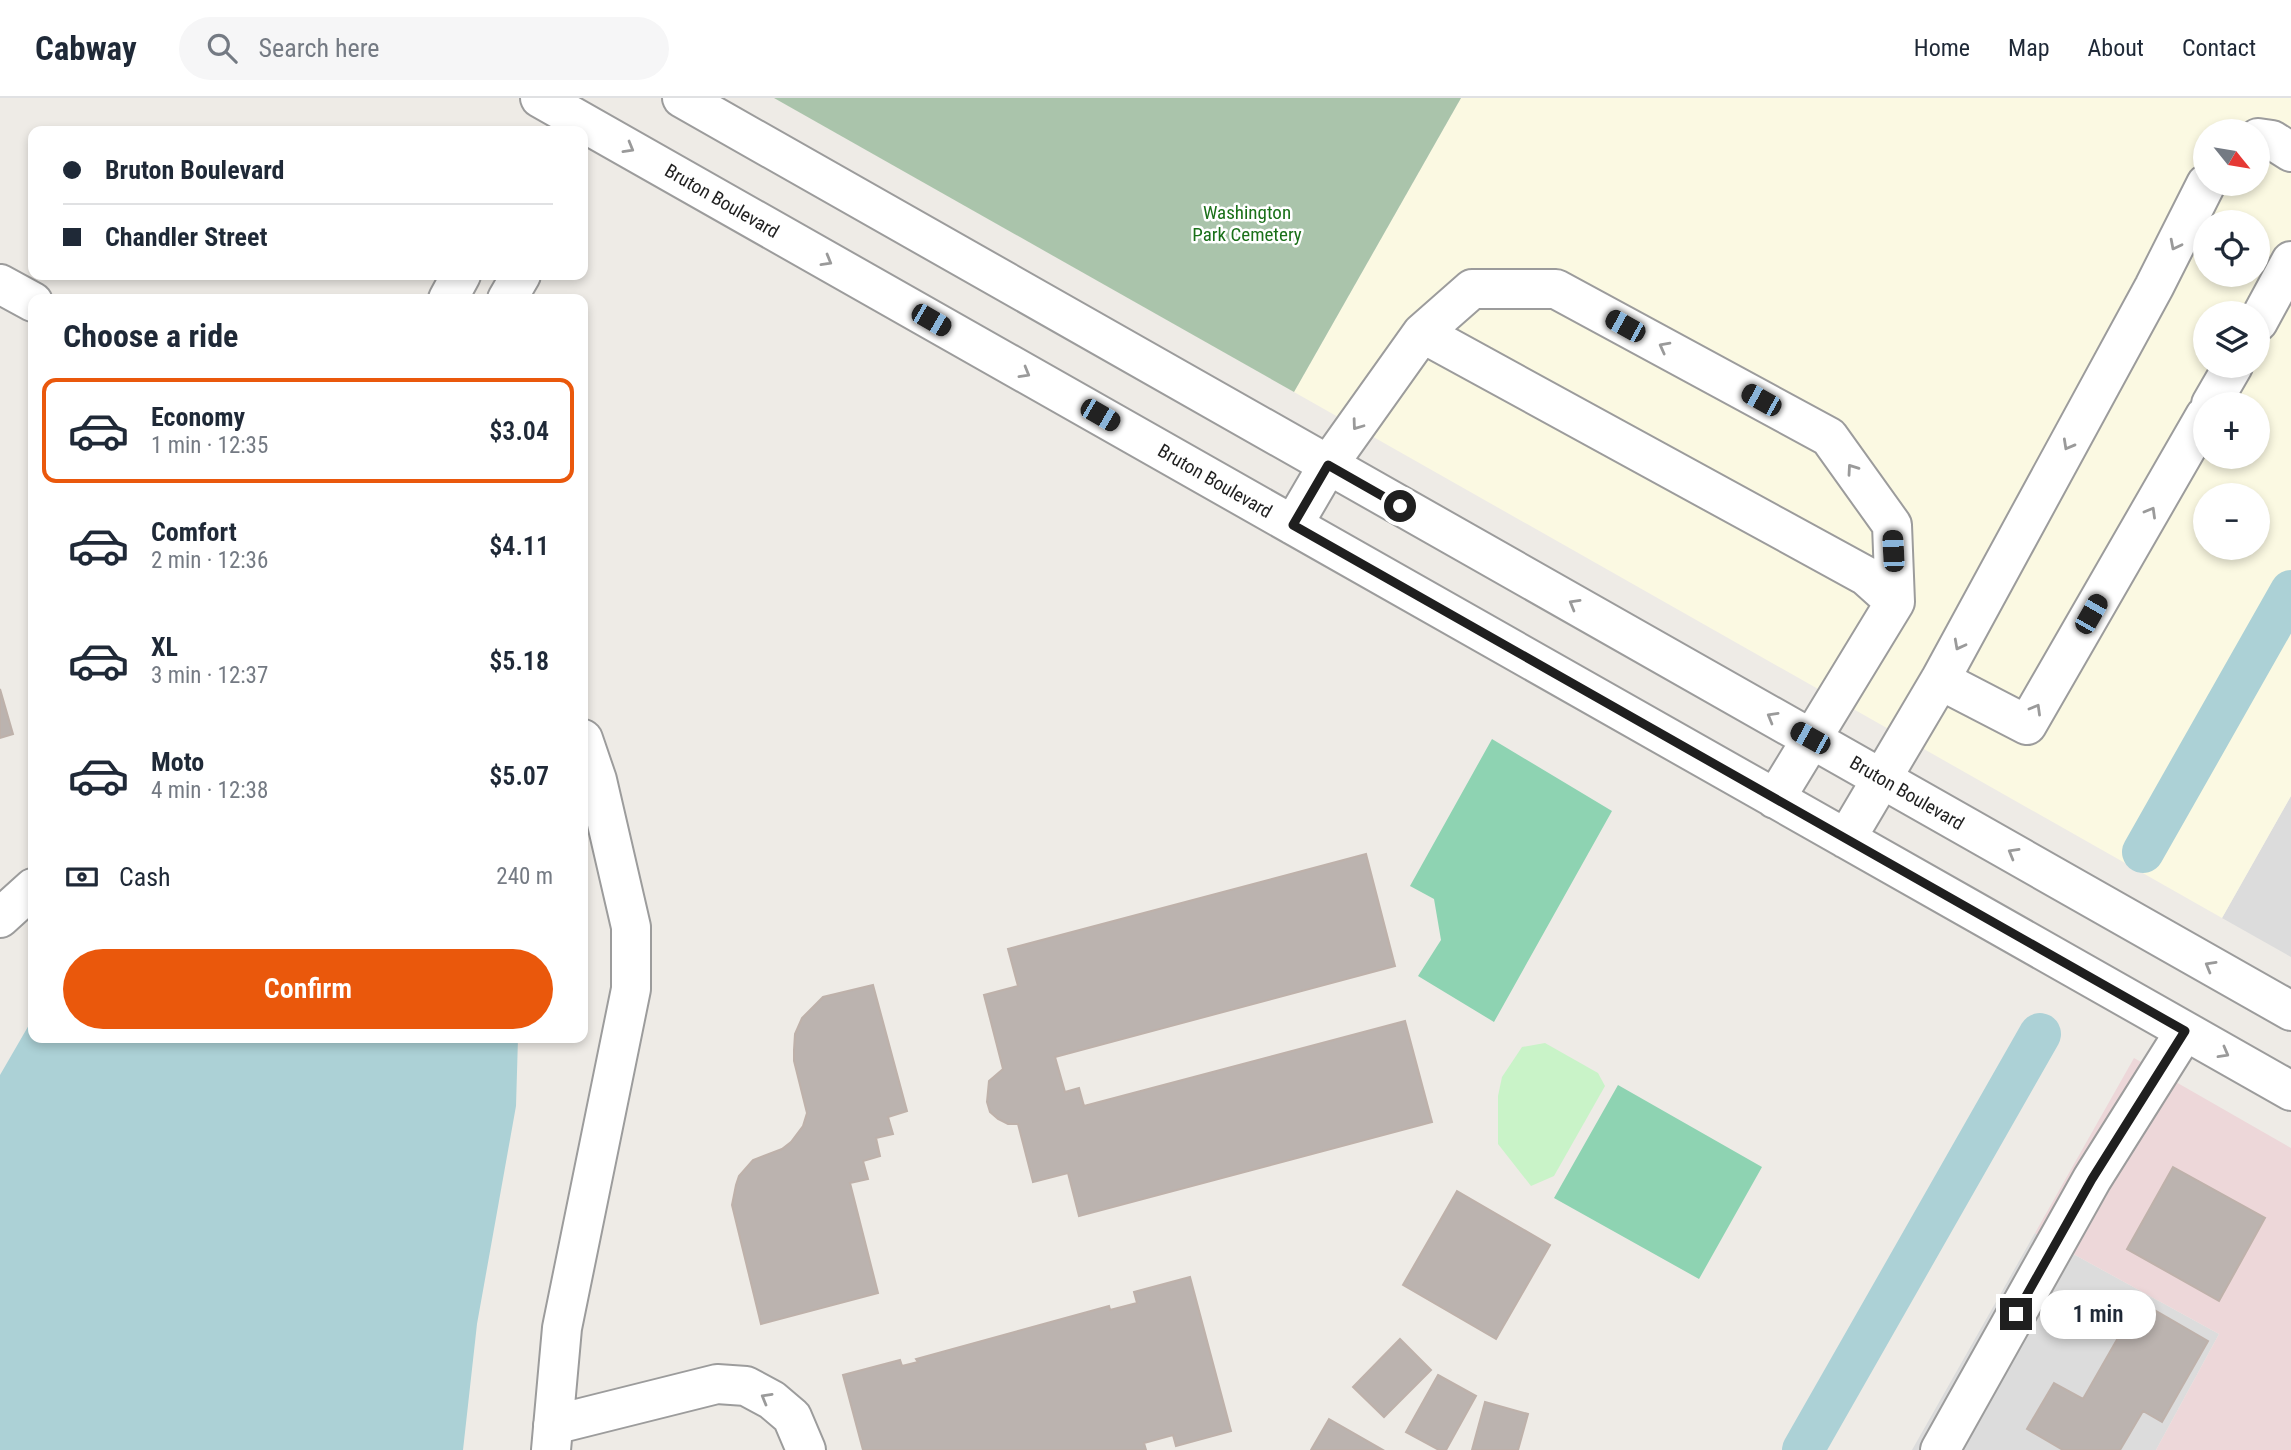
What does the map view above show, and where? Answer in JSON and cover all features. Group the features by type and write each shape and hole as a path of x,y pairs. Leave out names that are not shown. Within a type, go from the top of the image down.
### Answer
{"street":[{"name":"Bruton Boulevard","path":"682,98 2291,1011"},
{"name":"Bruton Boulevard","path":"562,115 582,126"},
{"name":"Bruton Boulevard","path":"588,130 1293,525 2291,1091"},
{"path":"2270,140 2291,152"},
{"path":"1846,839 1940,680 2154,288 2200,196"},
{"path":"2269,301 2291,261"},
{"path":"0,284 28,299"},
{"path":"1293,525 1328,465 1422,333 1472,289 1556,289 1829,437 1892,525 1895,602 1775,799"},
{"path":"1422,333 1866,576 1895,602"},
{"path":"1940,680 2027,725 2193,437"},
{"path":"588,754 597,780 631,927 631,989 562,1328 552,1438 717,1384 746,1387 772,1400 792,1416 806,1450"},
{"path":"0,918 28,893"},
{"path":"1940,1450 2092,1179 2185,1031"}],"shaded area":[{"path":"1461,98 2291,98 2291,796 2222,918 1294,392"},
{"path":"2291,796 2291,957 2222,918"},
{"path":"2134,1058 2291,1148 2291,1450 2156,1450 2219,1334 2035,1233"},
{"path":"2035,1233 2219,1334 2156,1450 1912,1450"}],"green space":[{"name":"Washington Park Cemetery","path":"774,98 1461,98 1294,392"},
{"path":"1492,739 1612,811 1494,1022 1418,976 1441,940 1434,899 1410,886"},
{"path":"1545,1043 1598,1073 1605,1086 1554,1176 1531,1186 1498,1144 1498,1096 1502,1077 1522,1047"},
{"path":"1618,1085 1762,1167 1699,1279 1554,1198"}],"water":[{"path":"28,1027 28,1043 518,1043 516,1106 477,1324 463,1450 0,1450 0,1075"}],"building":[{"path":"0,689 13,734 0,738"},
{"path":"1366,854 1395,966 1055,1057 1065,1092 1079,1088 1084,1106 1405,1021 1432,1122 1079,1216 1068,1173 1033,1182 1018,1124 1008,1124 998,1119 990,1112 987,1102 989,1081 1003,1069 984,995 1018,986 1008,949"},
{"path":"873,985 907,1111 888,1117 893,1134 876,1138 880,1156 863,1161 868,1179 850,1183 878,1293 761,1324 732,1205 736,1185 739,1176 753,1160 782,1149 803,1126 807,1113 794,1061 795,1034 802,1018 823,997"},
{"path":"2173,1167 2265,1218 2219,1301 2127,1249"},
{"path":"1457,1191 1550,1245 1496,1339 1403,1285"},
{"path":"1190,1277 1231,1431 1176,1446 1173,1435 1144,1443 1146,1450 863,1450 843,1375 900,1360 902,1366 918,1362 916,1359 1109,1306 1110,1310 1137,1303 1134,1292"},
{"path":"2139,1301 2208,1341 2162,1422 2143,1411 2120,1450 2063,1450 2027,1429 2054,1383 2083,1399"},
{"path":"1400,1339 1431,1370 1384,1417 1353,1387"},
{"path":"1438,1375 1476,1396 1446,1450 1439,1450 1406,1432"},
{"path":"1485,1402 1528,1414 1518,1450 1472,1450"},
{"path":"1329,1419 1383,1450 1311,1450"}],"waterway":[{"path":"2143,852 2291,591"},
{"path":"1803,1450 2040,1034"}],"route":[{"path":"1400,506 1328,465 1293,525 2185,1031 2092,1179 2016,1314"}]}
